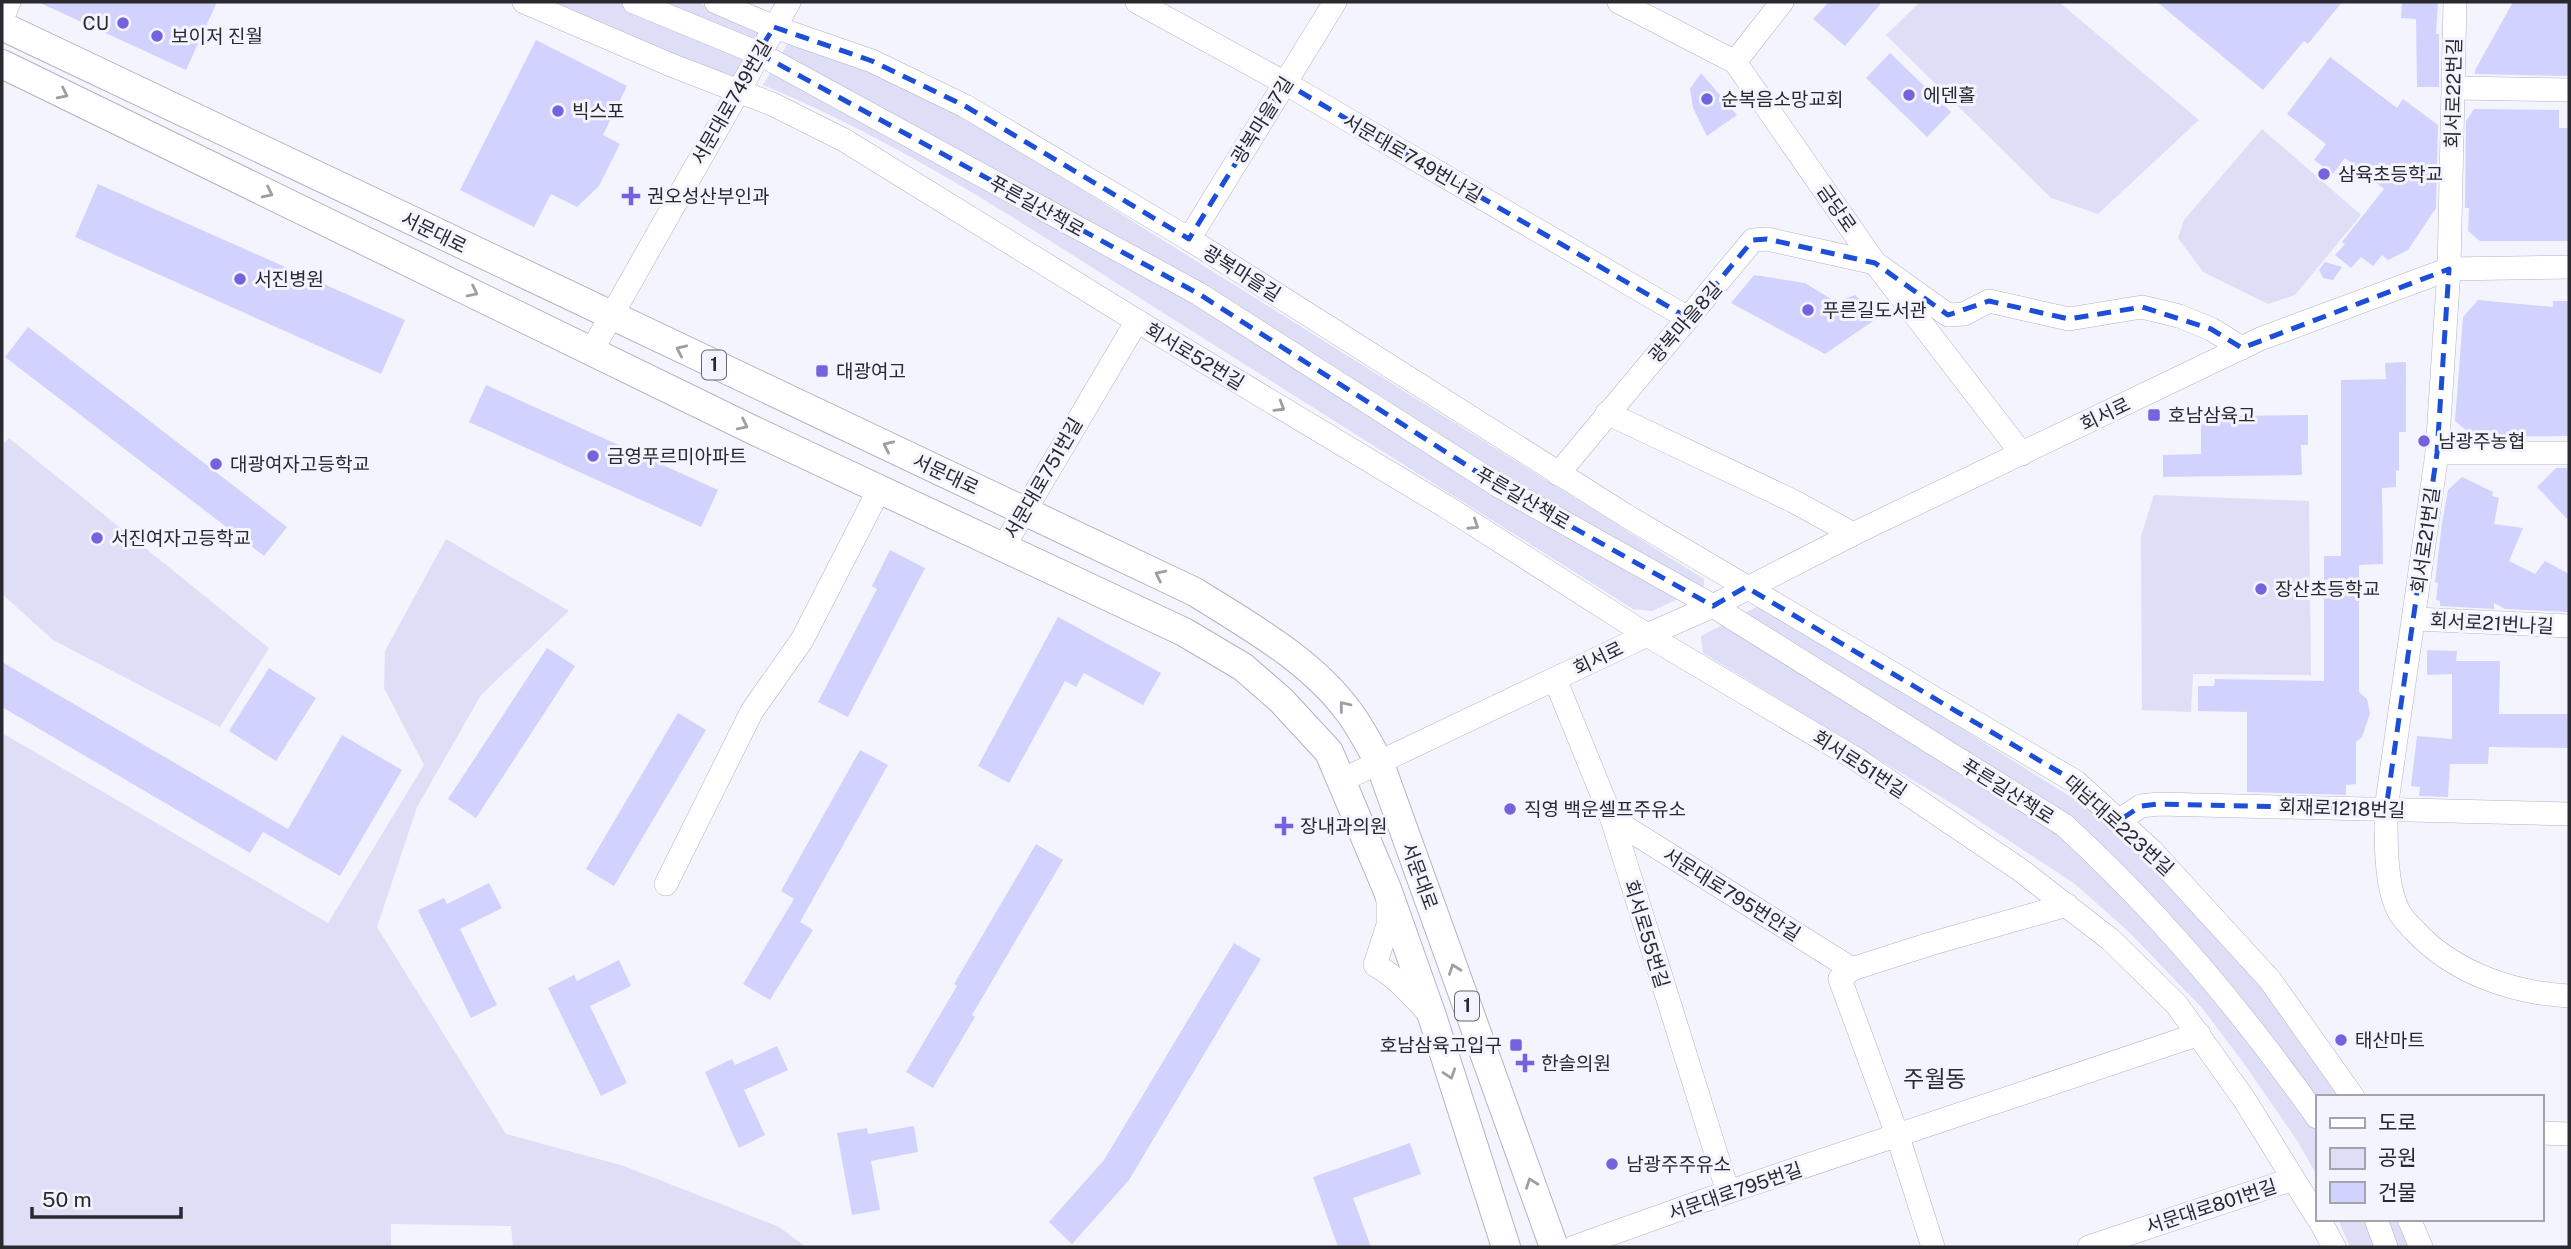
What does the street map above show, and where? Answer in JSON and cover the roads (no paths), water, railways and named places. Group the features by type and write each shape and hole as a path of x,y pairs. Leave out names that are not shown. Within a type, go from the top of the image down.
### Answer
{"main road":[{"name":"서문대로","path":"2,26 1195,592 1264,636 1329,690 1349,712 1380,764 1554,1247"},
{"name":"서문대로","path":"2,64 755,431 1184,632 1243,667 1281,700 1329,752 1342,780 1387,889 1432,1016 1506,1247"}],"street":[{"path":"2,19 9,2"},
{"name":"회서로52번길","path":"524,2 805,119 854,146 1137,321 1445,506 1647,635"},
{"name":"푸른길산책로","path":"634,2 758,53 1199,294 1499,486 1713,606 2064,825 2106,863 2168,930 2272,1053 2316,1116"},
{"name":"광복마을길","path":"716,2 774,27 853,53 965,106 1189,239 1558,474 1746,587"},
{"name":"서문대로749번길","path":"592,350 789,2"},
{"name":"서문대로749번나길","path":"1137,2 1285,83 1688,318"},
{"name":"광복마을7길","path":"1189,239 1335,2"},
{"name":"금당로","path":"1619,2 1735,62 1875,263 2022,454"},
{"path":"1735,62 1782,2"},
{"name":"회서로22번길","path":"2449,269 2455,2"},
{"path":"2455,88 2569,90"},
{"name":"광복마을8길","path":"1558,474 1753,240 1766,239 1875,263"},
{"path":"1875,263 1948,315 1964,314 1989,301 2069,319 2142,307 2179,316 2211,328 2242,348"},
{"name":"회서로","path":"1342,780 1713,606 1853,534 2260,339 2449,269 2569,267"},
{"name":"회서로21번길","path":"2449,269 2437,453 2386,809 2387,859 2397,909 2424,940 2451,961 2480,977 2508,986 2569,996"},
{"name":"서문대로751번길","path":"1004,546 1137,321"},
{"path":"1608,413 1793,501 1853,534"},
{"path":"2437,453 2569,453"},
{"path":"666,884 752,710 802,640 880,488"},
{"name":"대남대로223번길","path":"1746,587 2076,782 2120,820 2169,869 2270,980 2352,1095"},
{"name":"회서로21번나길","path":"2415,619 2569,626"},
{"name":"회서로51번길","path":"1647,635 1856,759 2019,869 2135,961 2177,1005 2199,1034 2244,1099 2316,1215"},
{"name":"회서로55번길","path":"1555,679 1612,819 1728,1192"},
{"name":"회재로1218번길","path":"2120,820 2141,806 2159,804 2569,814"},
{"name":"서문대로795번안길","path":"1612,819 1852,969"},
{"path":"1934,1247 1898,1137 1840,979 1852,969 2067,905"},
{"name":"서문대로795번길","path":"1574,1247 1728,1192 2199,1034"},
{"path":"2543,1133 2569,1134"},
{"name":"서문대로801번길","path":"2089,1247 2293,1180"},
{"name":"회서로51번길","path":"2320,1221 2334,1247"},
{"path":"2377,1221 2386,1247"},
{"path":"2410,1221 2421,1247"}],"place":[{"name":"CU","path":"123,23"},
{"name":"보이저 진월","path":"157,36"},
{"name":"에덴홀","path":"1909,95"},
{"name":"순복음소망교회","path":"1707,99"},
{"name":"빅스포","path":"558,111"},
{"name":"삼육초등학교","path":"2324,174"},
{"name":"권오성산부인과","path":"631,196"},
{"name":"서진병원","path":"240,279"},
{"name":"푸른길도서관","path":"1808,310"},
{"name":"대광여고","path":"822,371"},
{"name":"호남삼육고","path":"2154,415"},
{"name":"남광주농협","path":"2424,441"},
{"name":"금영푸르미아파트","path":"593,456"},
{"name":"대광여자고등학교","path":"216,464"},
{"name":"서진여자고등학교","path":"97,538"},
{"name":"장산초등학교","path":"2261,589"},
{"name":"직영 백운셀프주유소","path":"1510,809"},
{"name":"장내과의원","path":"1284,826"},
{"name":"태산마트","path":"2341,1040"},
{"name":"호남삼육고입구","path":"1516,1045"},
{"name":"한솔의원","path":"1525,1063"},
{"name":"남광주주유소","path":"1612,1164"}],"district":[{"name":"주월동","path":"1935,1079"}]}
